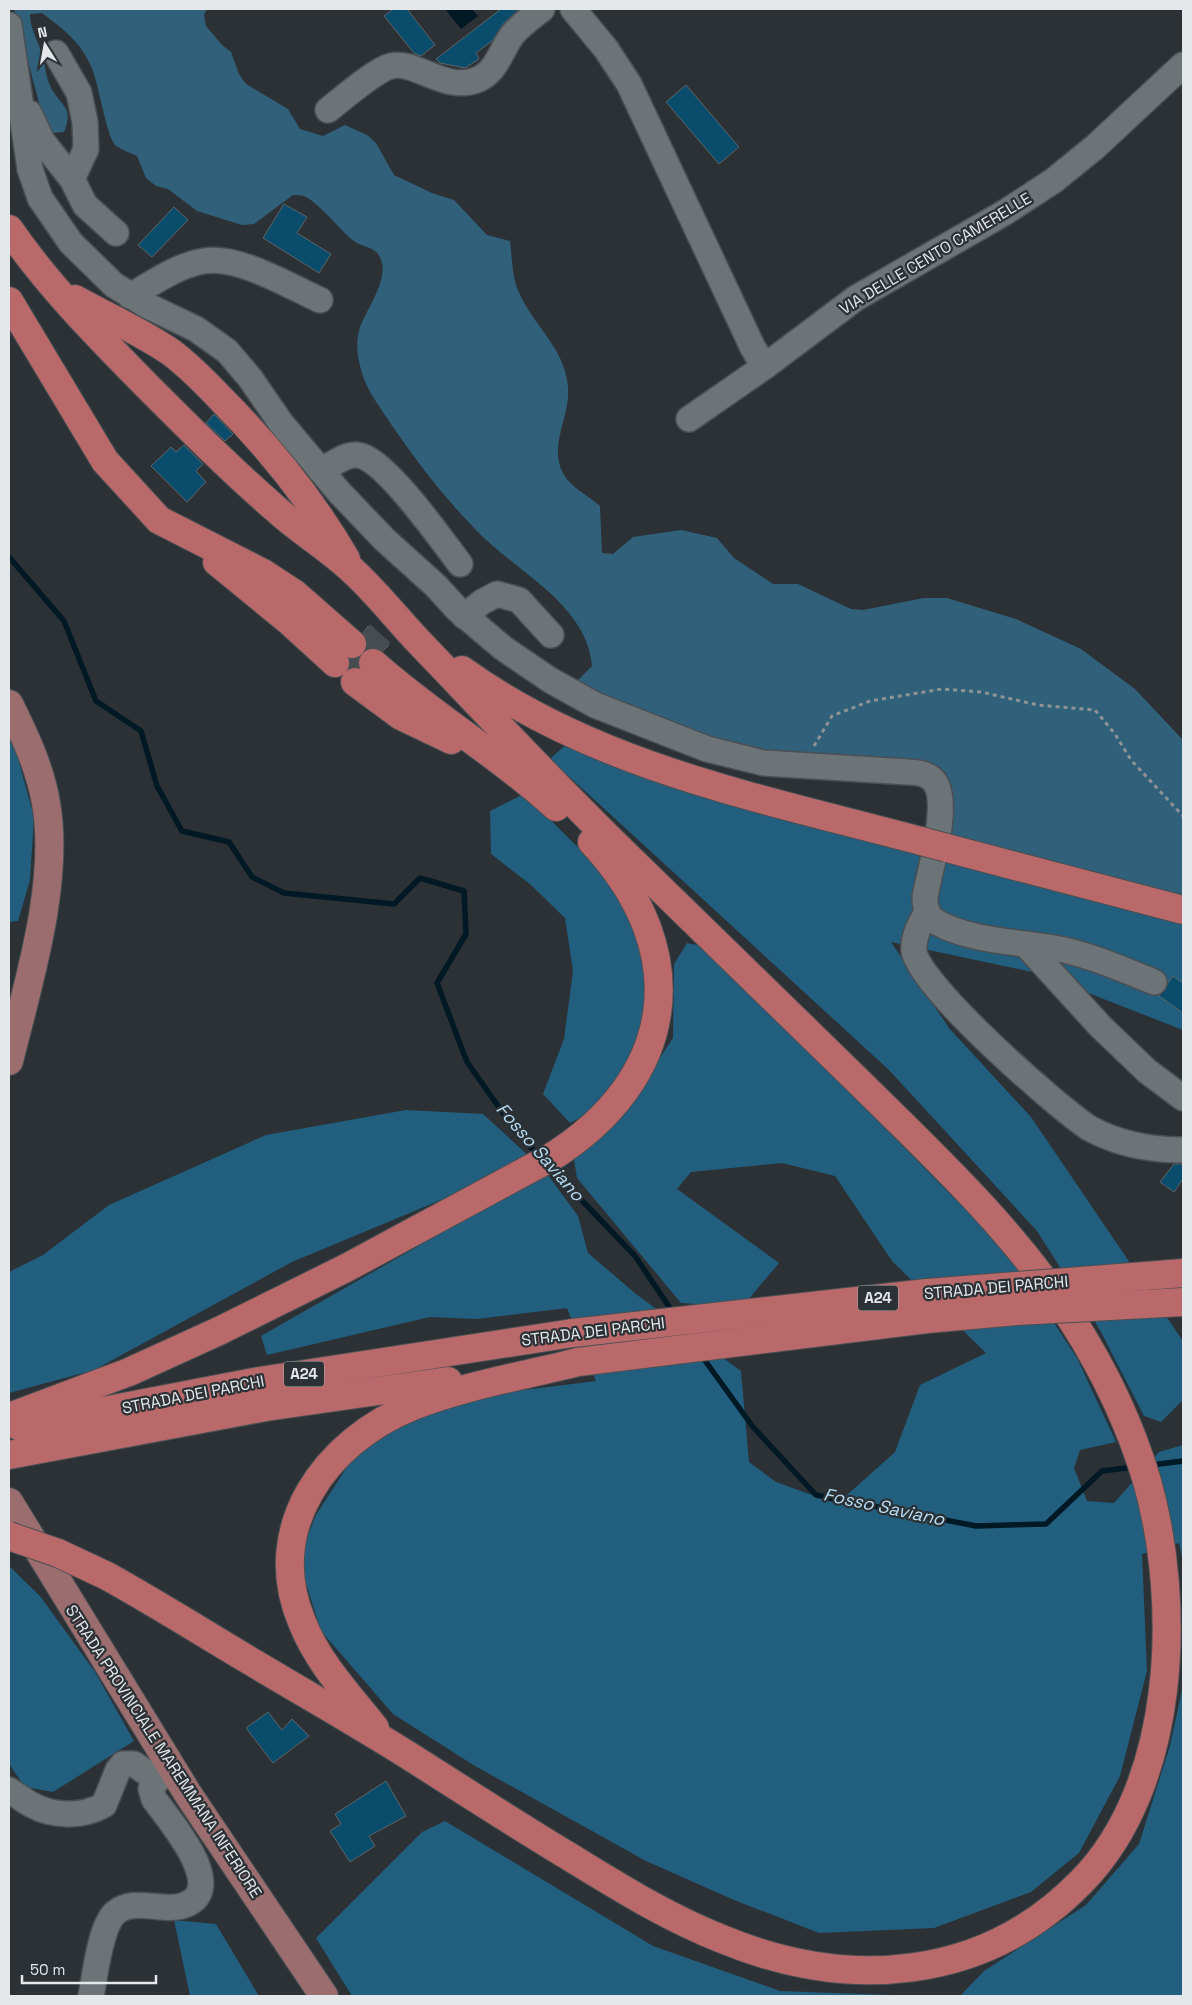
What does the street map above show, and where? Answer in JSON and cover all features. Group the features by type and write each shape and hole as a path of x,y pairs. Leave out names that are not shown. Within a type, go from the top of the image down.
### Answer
{"highway":[{"path":"9,228 54,288 207,446 282,516 352,570 396,619 591,820 988,1210 1017,1244 1073,1321 1119,1405 1147,1482 1160,1550 1165,1608 1166,1652 1162,1695 1149,1762 1139,1795 1125,1824 1091,1872 1056,1906 1030,1925 997,1944 950,1961 902,1970 859,1971 797,1962 749,1950 722,1940 639,1899 387,1742 107,1576 58,1554 9,1536"},
{"path":"54,288 147,338 189,367 242,420 298,487 323,520 352,570"},
{"path":"9,301 105,461 159,520 184,534 289,621 348,649 311,591 281,568 245,553 184,534"},
{"path":"396,619 477,681 532,714 598,744 694,779 1183,910"},
{"path":"368,667 398,685 474,744 591,820"},
{"path":"368,667 373,697 409,720 503,762"},
{"path":"30,1424 129,1372 219,1331 346,1268 562,1151 602,1118 643,1064 653,1037 659,1008 659,986 650,937 641,914 628,890 594,844 548,800 429,698 368,667"},
{"name":"STRADA DEI PARCHI","path":"9,1429 254,1382 573,1333 927,1293 1183,1273"},
{"name":"STRADA DEI PARCHI","path":"30,1424 266,1408 578,1362 927,1320 1017,1311 1183,1302"},
{"path":"387,1742 330,1672 306,1632 297,1610 292,1592 289,1558 294,1528 306,1498 321,1475 343,1451 364,1433 386,1419 429,1400 578,1362"},
{"name":"STRADA DEI PARCHI","path":"9,1455 30,1424"}],"main road":[{"path":"9,704 24,736 41,782 49,835 46,881 37,944 9,1061"},
{"name":"STRADA PROVINCIALE MAREMMANA INFERIORE","path":"9,1502 75,1613 165,1775 324,1996"}],"street":[{"path":"328,110 390,66 405,66 450,82 462,83 481,78 491,70 513,35 542,9"},
{"path":"573,9 606,48 629,84 752,346 764,367"},
{"path":"9,25 30,169 40,198 60,230 84,258 130,296 196,329 227,351 246,373 281,423 320,470 386,540 436,586 464,616 503,648 550,680 595,705 684,741 721,753 764,763 916,772 933,780 940,793 941,804 924,897 927,912 931,918 946,926 1027,946 1056,948 1081,954 1154,982"},
{"path":"56,53 79,93 84,122 86,149 72,179"},
{"name":"VIA DELLE CENTO CAMERELLE","path":"689,419 764,367 863,294 1004,213 1052,180 1095,147 1183,65"},
{"path":"20,97 42,141 72,179 85,204 116,233"},
{"path":"130,296 191,264 217,260 269,276 320,300"},
{"path":"320,470 346,456 362,456 387,474 460,564"},
{"path":"464,616 482,602 497,594 519,600 550,635"},
{"path":"927,912 916,933 914,951 920,968 966,1021 1074,1117 1089,1128 1100,1134 1133,1144 1183,1150"},
{"path":"1027,946 1100,1026 1146,1071 1183,1098"},
{"path":"9,1790 33,1806 49,1812 81,1813 94,1811 104,1805 118,1770 123,1764 134,1764 165,1775 151,1789 154,1799 196,1858 201,1884 197,1896 182,1906 143,1905 125,1908 115,1913 106,1925 91,1996"}],"path":[{"path":"803,766 832,716 870,701 942,689 981,692 1038,705 1095,710 1115,734 1132,760 1183,816"}],"shaded area":[{"path":"14,9 207,9 204,15 206,26 222,45 231,52 239,74 246,84 288,109 300,129 323,136 345,125 367,135 376,143 394,175 432,193 454,200 487,235 510,241 513,273 518,290 531,314 555,348 566,373 568,398 559,441 559,463 570,483 600,506 602,553 613,554 633,537 681,530 717,538 734,558 773,584 798,584 851,609 863,610 924,598 947,598 1016,619 1081,649 1135,689 1183,740 1183,897 946,833 951,812 952,796 947,781 934,764 890,758 771,754 730,748 575,683 592,666 587,644 577,624 563,606 491,544 461,514 410,451 367,385 358,358 357,339 380,283 382,263 378,254 355,242 318,206 304,196 293,195 254,224 242,225 197,211 168,189 156,186 146,178 137,156 116,146 112,141 94,74 82,49 64,30 42,13 30,14 31,25 42,54 49,84 65,108 68,117 64,132 52,133 45,125"},
{"path":"445,9 472,9 478,16 461,29"},
{"path":"9,738 17,755 34,817 30,880 18,921 9,922"},
{"path":"570,741 1183,923 1183,1030 1037,973 891,942 949,1028 1031,1117 1183,1341 1183,1400 1161,1422 1144,1416 1100,1330 1037,1231 889,1070 550,759"},
{"path":"524,794 608,877 637,926 648,973 646,1039 598,1108 570,1123 543,1094 564,1039 573,971 565,918 531,885 491,854 490,811"},
{"path":"687,943 707,947 1008,1253 1077,1358 1116,1442 1080,1450 1074,1468 1087,1501 1114,1503 1159,1452 1183,1445 1183,1562 1179,1543 1142,1554 1147,1671 1120,1776 1079,1853 1031,1892 934,1928 819,1933 734,1900 646,1861 475,1766 393,1714 321,1631 305,1580 302,1550 316,1515 354,1456 429,1407 508,1392 596,1381 567,1308 477,1319 430,1317 267,1355 261,1336 483,1209 472,1187 292,1262 94,1370 9,1393 9,1272 43,1255 109,1205 266,1135 406,1110 483,1114 545,1171 578,1216 588,1253 636,1294 741,1371 749,1462 776,1482 837,1504 895,1452 920,1385 986,1353 892,1261 835,1176 782,1163 691,1172 677,1189 779,1263 742,1307 681,1303 577,1178 574,1160 637,1093 673,1038 674,964"},
{"path":"9,1566 40,1596 95,1672 134,1741 53,1792 25,1787 9,1764"},
{"path":"1183,1685 1183,1996 960,1996 984,1971 1086,1905 1139,1844 1170,1746"},
{"path":"445,1821 653,1946 780,1991 892,1995 352,1996 316,1938 422,1832"},
{"path":"174,1920 216,1924 259,1996 190,1996"}],"building":[{"path":"393,9 407,9 435,45 421,56 414,53 384,16"},
{"path":"501,9 519,9 503,24 492,41 476,53 479,59 465,68 440,63 436,59"},
{"path":"686,85 739,147 719,164 666,102"},
{"path":"284,204 307,217 297,233 331,254 319,273 263,238"},
{"path":"174,207 188,220 152,257 138,245"},
{"path":"214,414 233,434 225,441 206,423"},
{"path":"184,445 203,464 196,471 206,482 187,502 151,466 171,447 176,452"},
{"path":"368,626 389,645 383,651 375,648 366,649 367,639 363,633"},
{"path":"1173,976 1183,983 1183,1013 1159,996"},
{"path":"1174,1164 1183,1164 1183,1179 1174,1192 1160,1182"},
{"path":"268,1712 282,1730 292,1719 309,1736 273,1763 246,1728"},
{"path":"386,1781 406,1816 369,1836 375,1846 350,1862 330,1831 341,1824 335,1814"}],"waterway":[{"name":"Fosso Saviano","path":"9,557 64,621 96,701 141,731 157,786 182,831 229,842 252,877 284,893 394,904 420,878 464,891 466,934 437,983 467,1062 515,1130 538,1155"},
{"name":"Fosso Saviano","path":"550,1167 635,1256 674,1314"},
{"name":"Fosso Saviano","path":"701,1355 753,1427 816,1495 976,1526 1046,1524 1102,1471 1134,1467"},
{"name":"Fosso Saviano","path":"1151,1465 1183,1461"}],"tunnel":[{"path":"361,635 381,653"},
{"path":"343,653 364,672"}]}
